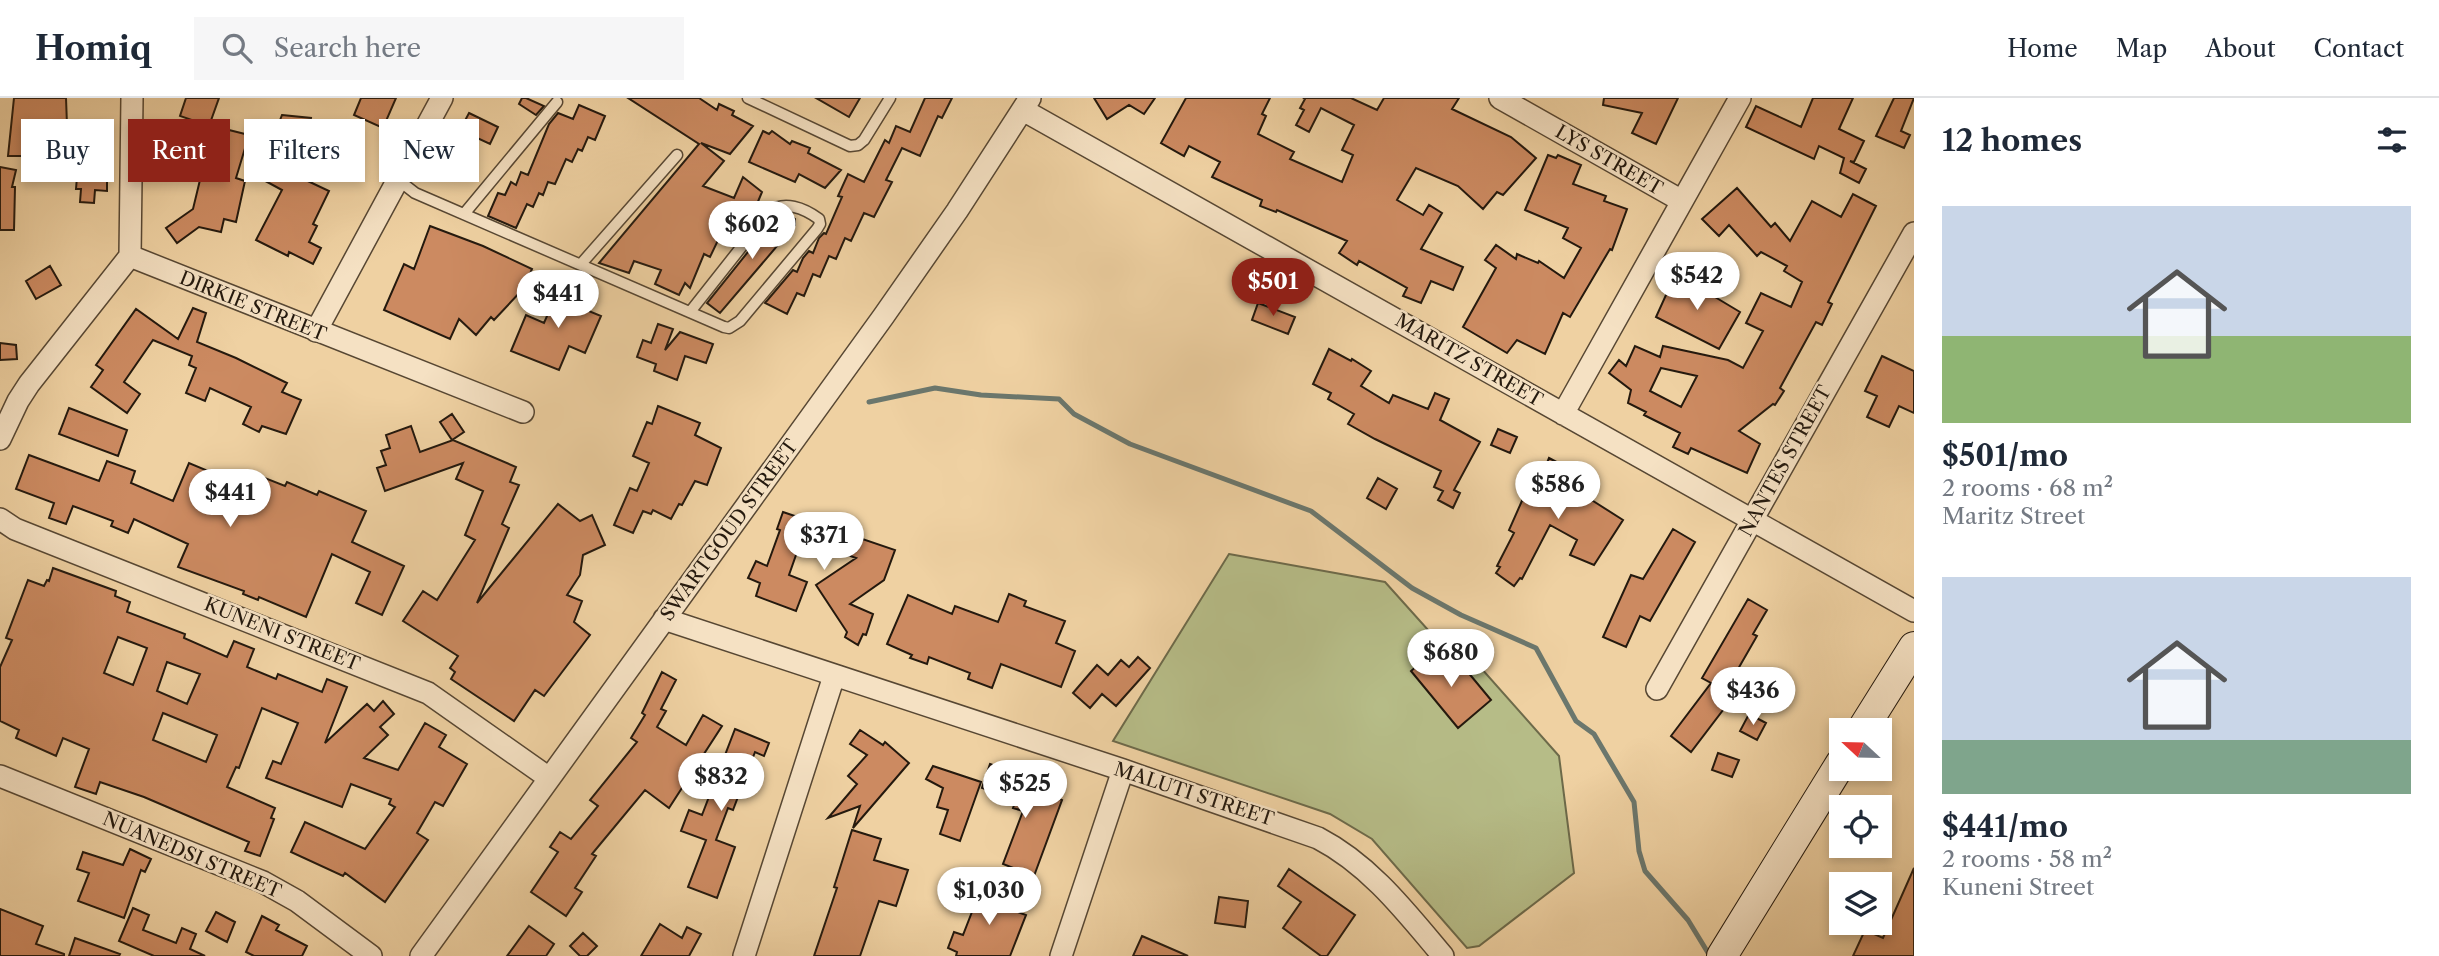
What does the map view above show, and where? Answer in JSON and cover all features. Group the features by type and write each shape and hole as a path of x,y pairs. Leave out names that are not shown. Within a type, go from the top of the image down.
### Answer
{"main road":[{"path":"1870,718 1914,647"},
{"path":"1722,956 1830,781"}],"street":[{"path":"0,439 29,384 130,256 132,98"},
{"path":"430,119 442,98"},
{"name":"LYS STREET","path":"1500,98 1682,201"},
{"path":"1563,414 1740,98"},
{"name":"MARITZ STREET","path":"1026,104 1563,414 1914,611"},
{"name":"SWARTGOUD STREET","path":"421,956 890,307 957,212 1026,104"},
{"path":"316,331 395,182"},
{"name":"NANTES STREET","path":"1657,689 1914,233"},
{"name":"DIRKIE STREET","path":"130,256 523,412"},
{"name":"KUNENI STREET","path":"0,519 15,529 428,692 549,778"},
{"name":"MALUTI STREET","path":"664,619 1289,826 1340,849 1390,894 1443,956"},
{"path":"744,956 834,676"},
{"path":"1061,956 1123,770"},
{"name":"NUANEDSI STREET","path":"0,776 263,881 297,901 371,956"}],"lane":[{"path":"748,98 850,146 858,145 864,140 890,98"},
{"path":"464,214 557,102"},
{"path":"581,264 677,155"},
{"path":"401,182 415,194 724,327 729,328 817,229 819,219 797,208 776,206 690,312"}],"green space":[{"path":"1229,554 1385,582 1437,640 1481,668 1559,756 1574,873 1479,946 1467,948 1372,839 1330,814 1113,741"}],"building":[{"path":"14,98 66,98 67,119 21,119 21,156 8,156"},
{"path":"186,98 219,98 212,119 189,119 180,116"},
{"path":"361,98 396,98 387,119 379,119 379,126 354,115"},
{"path":"522,98 544,106 536,115 519,104"},
{"path":"628,98 699,98 717,110 719,104 734,111 732,115 753,126 730,154 701,143 724,161 703,186 734,198 743,177 762,192 747,228 735,242 720,236 710,257 704,254 690,288 685,283 679,295 655,284 661,270 634,261 629,273 599,263 699,144"},
{"path":"816,98 860,98 849,117"},
{"path":"925,98 952,98 942,118 938,116 920,156 902,148 886,180 892,182 874,217 864,213 851,241 845,238 836,259 829,256 820,277 813,274 804,296 797,293 787,314 765,303 793,270 797,272 803,258 809,251 813,253 819,238 826,234 842,197 838,196 848,174 864,182 885,140 889,143 896,126 910,132"},
{"path":"1094,98 1155,98 1144,114 1129,105 1107,119"},
{"path":"1186,98 1270,98 1262,114 1266,116 1258,134 1294,152 1290,159 1342,182 1353,155 1342,150 1354,125 1321,108 1309,132 1296,125 1304,110 1300,108 1305,99 1303,98 1351,98 1377,110 1384,98 1459,98 1452,109 1511,137 1536,158 1503,195 1497,192 1483,209 1458,186 1416,168 1397,200 1423,215 1429,205 1442,213 1421,249 1463,267 1453,290 1431,281 1421,303 1403,296 1407,288 1359,261 1357,265 1339,253 1347,241 1277,210 1276,212 1260,206 1262,200 1212,177 1220,162 1189,146 1184,156 1161,143"},
{"path":"1604,98 1678,98 1656,144 1632,133 1642,113 1603,105"},
{"path":"1813,98 1853,98 1839,129 1864,141 1854,162 1850,161 1866,169 1859,183 1840,173 1844,158 1819,146 1814,159 1746,127 1756,106 1801,127"},
{"path":"1894,98 1914,98 1901,131 1910,135 1904,148 1876,136"},
{"path":"579,105 605,116 595,140 588,137 582,151 578,149 572,162 566,159 555,184 548,182 543,195 539,193 533,207 527,204 516,228 488,216 498,193 505,195 511,182 516,185 521,172 528,175 549,124 558,113 573,119"},
{"path":"469,113 498,127 490,144 479,139 479,119 466,119"},
{"path":"282,115 311,118 311,119 280,119"},
{"path":"230,130 244,134 244,152 236,178 245,182 236,222 224,219 221,232 199,227 177,243 166,228 193,209 200,182 230,182"},
{"path":"763,131 769,134 772,131 790,144 792,141 810,148 808,153 841,170 825,188 799,174 795,182 749,162"},
{"path":"1548,155 1556,158 1558,155 1581,165 1573,184 1606,196 1604,201 1627,209 1612,250 1610,249 1570,317 1563,313 1545,354 1517,340 1507,353 1463,327 1496,268 1485,260 1496,245 1516,259 1517,254 1538,263 1539,261 1564,278 1581,248 1563,238 1568,228 1525,210"},
{"path":"0,167 16,170 12,187 15,187 14,230 0,230"},
{"path":"77,182 107,182 107,191 95,190 94,203 80,202 81,189 76,189"},
{"path":"267,182 310,182 329,191 313,224 317,226 309,242 321,248 313,264 289,252 288,256 256,240 282,190"},
{"path":"1737,188 1771,227 1775,223 1790,241 1812,201 1841,217 1853,194 1876,206 1828,302 1832,304 1822,325 1816,322 1780,388 1784,391 1775,405 1739,431 1760,444 1747,473 1691,448 1688,454 1673,447 1680,433 1644,415 1646,412 1628,403 1631,390 1609,373 1619,360 1626,366 1635,346 1660,357 1663,346 1728,360 1743,368 1763,331 1746,323 1761,293 1791,307 1802,282 1784,271 1787,266 1761,252 1757,256 1729,225 1719,236 1702,219","holes":["1661,368 1697,376 1681,407 1650,391"]},
{"path":"788,214 795,219 795,225 720,313 707,303 776,217"},
{"path":"430,226 483,246 532,269 524,288 494,320 491,317 476,335 459,319 450,339 384,310 404,264 414,269"},
{"path":"50,266 61,285 36,299 26,281"},
{"path":"1675,275 1717,294 1715,297 1740,312 1719,349 1656,317"},
{"path":"561,284 585,294 579,307 601,316 585,353 569,346 559,370 511,351 526,315 544,323"},
{"path":"1258,303 1295,317 1288,334 1252,320"},
{"path":"193,308 206,313 197,342 287,383 282,392 301,400 286,434 262,426 259,432 243,424 251,407 210,388 205,401 186,393 196,368 189,365 192,356 153,340 124,382 140,394 127,413 91,387 103,370 96,365 136,309 178,339"},
{"path":"658,324 673,329 665,350 680,332 713,344 706,363 685,356 677,380 654,371 656,364 637,357 643,340 651,343"},
{"path":"0,343 16,345 17,359 0,360"},
{"path":"1329,349 1371,371 1361,386 1389,403 1393,395 1428,409 1435,393 1449,399 1440,420 1480,442 1454,490 1460,493 1453,508 1438,500 1443,491 1434,487 1441,471 1348,424 1354,414 1328,399 1331,393 1313,384"},
{"path":"1882,356 1914,371 1914,413 1899,406 1889,427 1867,417 1877,396 1865,391"},
{"path":"658,406 700,423 695,435 721,448 707,485 695,481 671,519 653,510 651,514 643,511 633,533 614,525 630,488 637,491 649,463 633,456 647,422 652,424"},
{"path":"69,408 127,430 118,456 59,434"},
{"path":"452,414 464,432 452,440 440,422"},
{"path":"411,426 420,452 453,440 516,467 510,482 519,485 502,524 509,528 477,603 558,504 580,521 592,515 605,545 583,555 580,575 567,595 582,601 574,622 590,635 544,696 535,690 514,721 451,679 455,672 450,668 458,656 403,621 423,591 437,600 475,540 465,535 483,491 456,479 463,463 385,491 377,468 386,465 381,451 390,448 386,435"},
{"path":"1498,429 1517,437 1510,453 1491,445"},
{"path":"29,455 99,481 107,461 135,471 131,483 173,501 189,463 246,487 252,473 285,486 287,482 317,495 319,491 366,511 352,542 404,566 382,615 356,603 370,572 332,554 306,617 178,567 188,544 134,519 128,533 111,526 113,521 73,506 66,524 49,518 54,503 16,489"},
{"path":"1549,458 1598,484 1590,499 1623,520 1594,565 1570,555 1577,540 1550,525 1522,579 1514,586 1496,573 1500,567 1497,566 1514,533 1509,530 1525,494 1533,497"},
{"path":"1378,478 1397,489 1386,509 1367,498"},
{"path":"783,512 895,550 884,580 850,604 873,614 866,635 863,634 858,645 845,637 847,632 816,585 856,558 802,538 789,575 807,582 796,611 756,596 760,583 748,578 756,561 767,566 780,530 777,529"},
{"path":"1673,529 1695,542 1650,621 1640,616 1626,647 1603,637 1631,575 1643,579"},
{"path":"53,568 116,591 115,596 130,602 127,612 185,634 184,638 227,657 234,641 254,649 247,667 276,679 278,674 322,692 327,679 347,687 325,743 367,704 374,711 383,701 394,714 380,727 388,735 364,758 398,770 425,723 446,735 439,747 467,764 443,806 435,802 417,833 428,840 385,902 345,873 343,876 291,852 305,822 365,849 395,807 389,804 391,799 351,784 342,807 266,778 273,761 281,764 298,723 262,708 239,768 236,767 227,787 275,808 271,818 274,819 260,856 245,851 249,842 144,797 100,782 96,794 75,787 89,749 63,738 56,756 16,738 19,730 0,721 0,667 12,640 6,638 28,580 44,586 47,580 49,581","holes":["118,637 147,648 133,685 104,673","167,662 200,674 187,704 157,691","163,713 217,735 206,762 153,740"]},
{"path":"1009,594 1026,601 1024,606 1065,621 1056,643 1075,651 1061,687 1001,664 992,688 968,679 970,673 929,657 927,664 910,658 912,655 887,644 908,595 952,614 955,606 998,622"},
{"path":"1748,599 1767,610 1753,634 1757,636 1730,683 1739,689 1691,752 1671,736 1711,683 1702,678"},
{"path":"1433,652 1451,675 1462,665 1491,700 1458,728 1411,671"},
{"path":"1138,657 1150,668 1116,706 1102,694 1090,708 1073,693 1097,665 1108,675 1121,660 1129,667"},
{"path":"662,672 676,680 661,709 666,711 657,727 686,745 703,715 722,726 669,808 645,790 592,854 596,856 575,888 582,892 566,916 531,892 558,852 550,847 560,832 571,839 598,806 590,800 637,742 631,738 645,715 642,713"},
{"path":"1749,714 1766,723 1757,740 1740,731"},
{"path":"735,729 769,743 764,756 755,752 733,810 728,808 716,840 735,847 717,898 688,887 706,840 681,831 689,810 702,815"},
{"path":"860,730 883,745 885,742 909,763 853,828 860,806 828,818 857,784 848,776 867,755 850,744"},
{"path":"1718,753 1739,760 1732,777 1712,770"},
{"path":"990,764 1007,770 1004,778 1062,800 1034,876 1003,864 1023,811 1013,808 1016,800 982,788"},
{"path":"933,766 981,782 960,841 940,834 948,810 937,807 943,788 926,779"},
{"path":"852,830 881,839 874,860 908,870 896,906 879,901 860,956 814,956 837,888 834,887"},
{"path":"130,849 151,859 145,872 141,870 124,918 78,901 89,873 77,869 83,852 123,865"},
{"path":"1914,868 1914,956 1853,956 1863,935 1883,938 1884,935 1892,935 1892,918"},
{"path":"1289,869 1355,915 1327,956 1321,956 1283,928 1301,902 1278,886"},
{"path":"984,881 1007,890 1001,906 1026,915 1010,956 956,956 957,952 948,948 954,932 963,935"},
{"path":"1219,897 1248,901 1245,927 1215,923"},
{"path":"133,908 149,915 143,930 176,943 182,928 196,934 190,949 205,956 154,956 119,941"},
{"path":"0,909 43,926 36,944 64,956 0,956"},
{"path":"216,912 235,922 227,942 206,931"},
{"path":"262,916 279,925 276,930 307,946 302,956 254,956 246,952"},
{"path":"660,924 682,938 687,927 701,934 689,956 641,956"},
{"path":"529,926 554,944 546,956 507,956"},
{"path":"583,933 597,946 587,956 580,956 570,946"},
{"path":"1142,936 1188,956 1133,956"},
{"path":"75,938 120,954 69,956"}],"waterway":[{"path":"869,402 935,388 981,395 1059,399 1074,414 1130,444 1311,511 1412,588 1461,615 1536,648 1576,721 1594,734 1634,802 1639,851 1645,871 1688,920 1710,956"}]}
